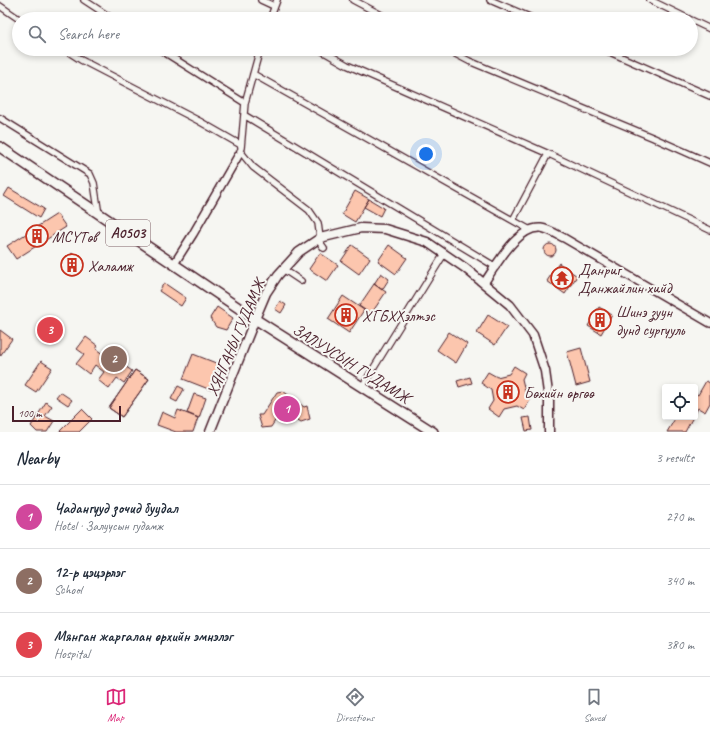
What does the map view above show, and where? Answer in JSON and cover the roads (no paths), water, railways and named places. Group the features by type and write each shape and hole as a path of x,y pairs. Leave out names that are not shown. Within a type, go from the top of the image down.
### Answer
{"main road":[{"name":"A0503","path":"0,147 255,319"},
{"name":"ХЯНГАНЫ ГУДАМЖ","path":"210,432 266,293 283,269 299,252 319,239 361,228 385,229 427,242 484,283 510,305 534,336 545,371 549,400 549,432"},
{"name":"ЗАЛУУСЫН ГУДАМЖ","path":"255,319 433,432"}],"street":[{"path":"84,0 102,12"},
{"path":"261,0 276,3"},
{"path":"352,0 375,12"},
{"path":"490,0 518,12"},
{"path":"650,0 675,12"},
{"path":"0,6 12,14"},
{"path":"698,23 710,29"},
{"path":"75,56 199,121 240,150 253,167 309,210 318,223 319,239 324,248"},
{"path":"170,56 244,103"},
{"path":"174,264 193,234 240,150 244,103 258,56"},
{"path":"331,56 346,65 548,154 710,230"},
{"path":"459,56 710,163"},
{"path":"619,56 710,96"},
{"path":"253,74 530,230"},
{"path":"244,115 496,267"},
{"path":"0,118 90,174 94,183 99,215"},
{"path":"513,220 548,154"},
{"path":"484,283 515,240 530,230 539,228 547,229 710,323"},
{"path":"362,387 444,254"},
{"path":"283,269 301,281"}],"place":[{"name":"МСҮТөв","path":"37,236"},
{"name":"Халамж","path":"72,265"},
{"name":"Данриг Данжайлин хийд","path":"562,278"},
{"name":"ХГБХХэлтэс","path":"346,315"},
{"name":"Шинэ зуун дунд сургууль","path":"600,320"},
{"name":"Мянган жаргалан өрхийн эмнэлэг","path":"50,330"},
{"name":"12-р цэцэрлэг","path":"114,359"},
{"name":"Бөхийн өргөө","path":"508,392"},
{"name":"Чадангууд зочид буудал","path":"287,409"}]}
